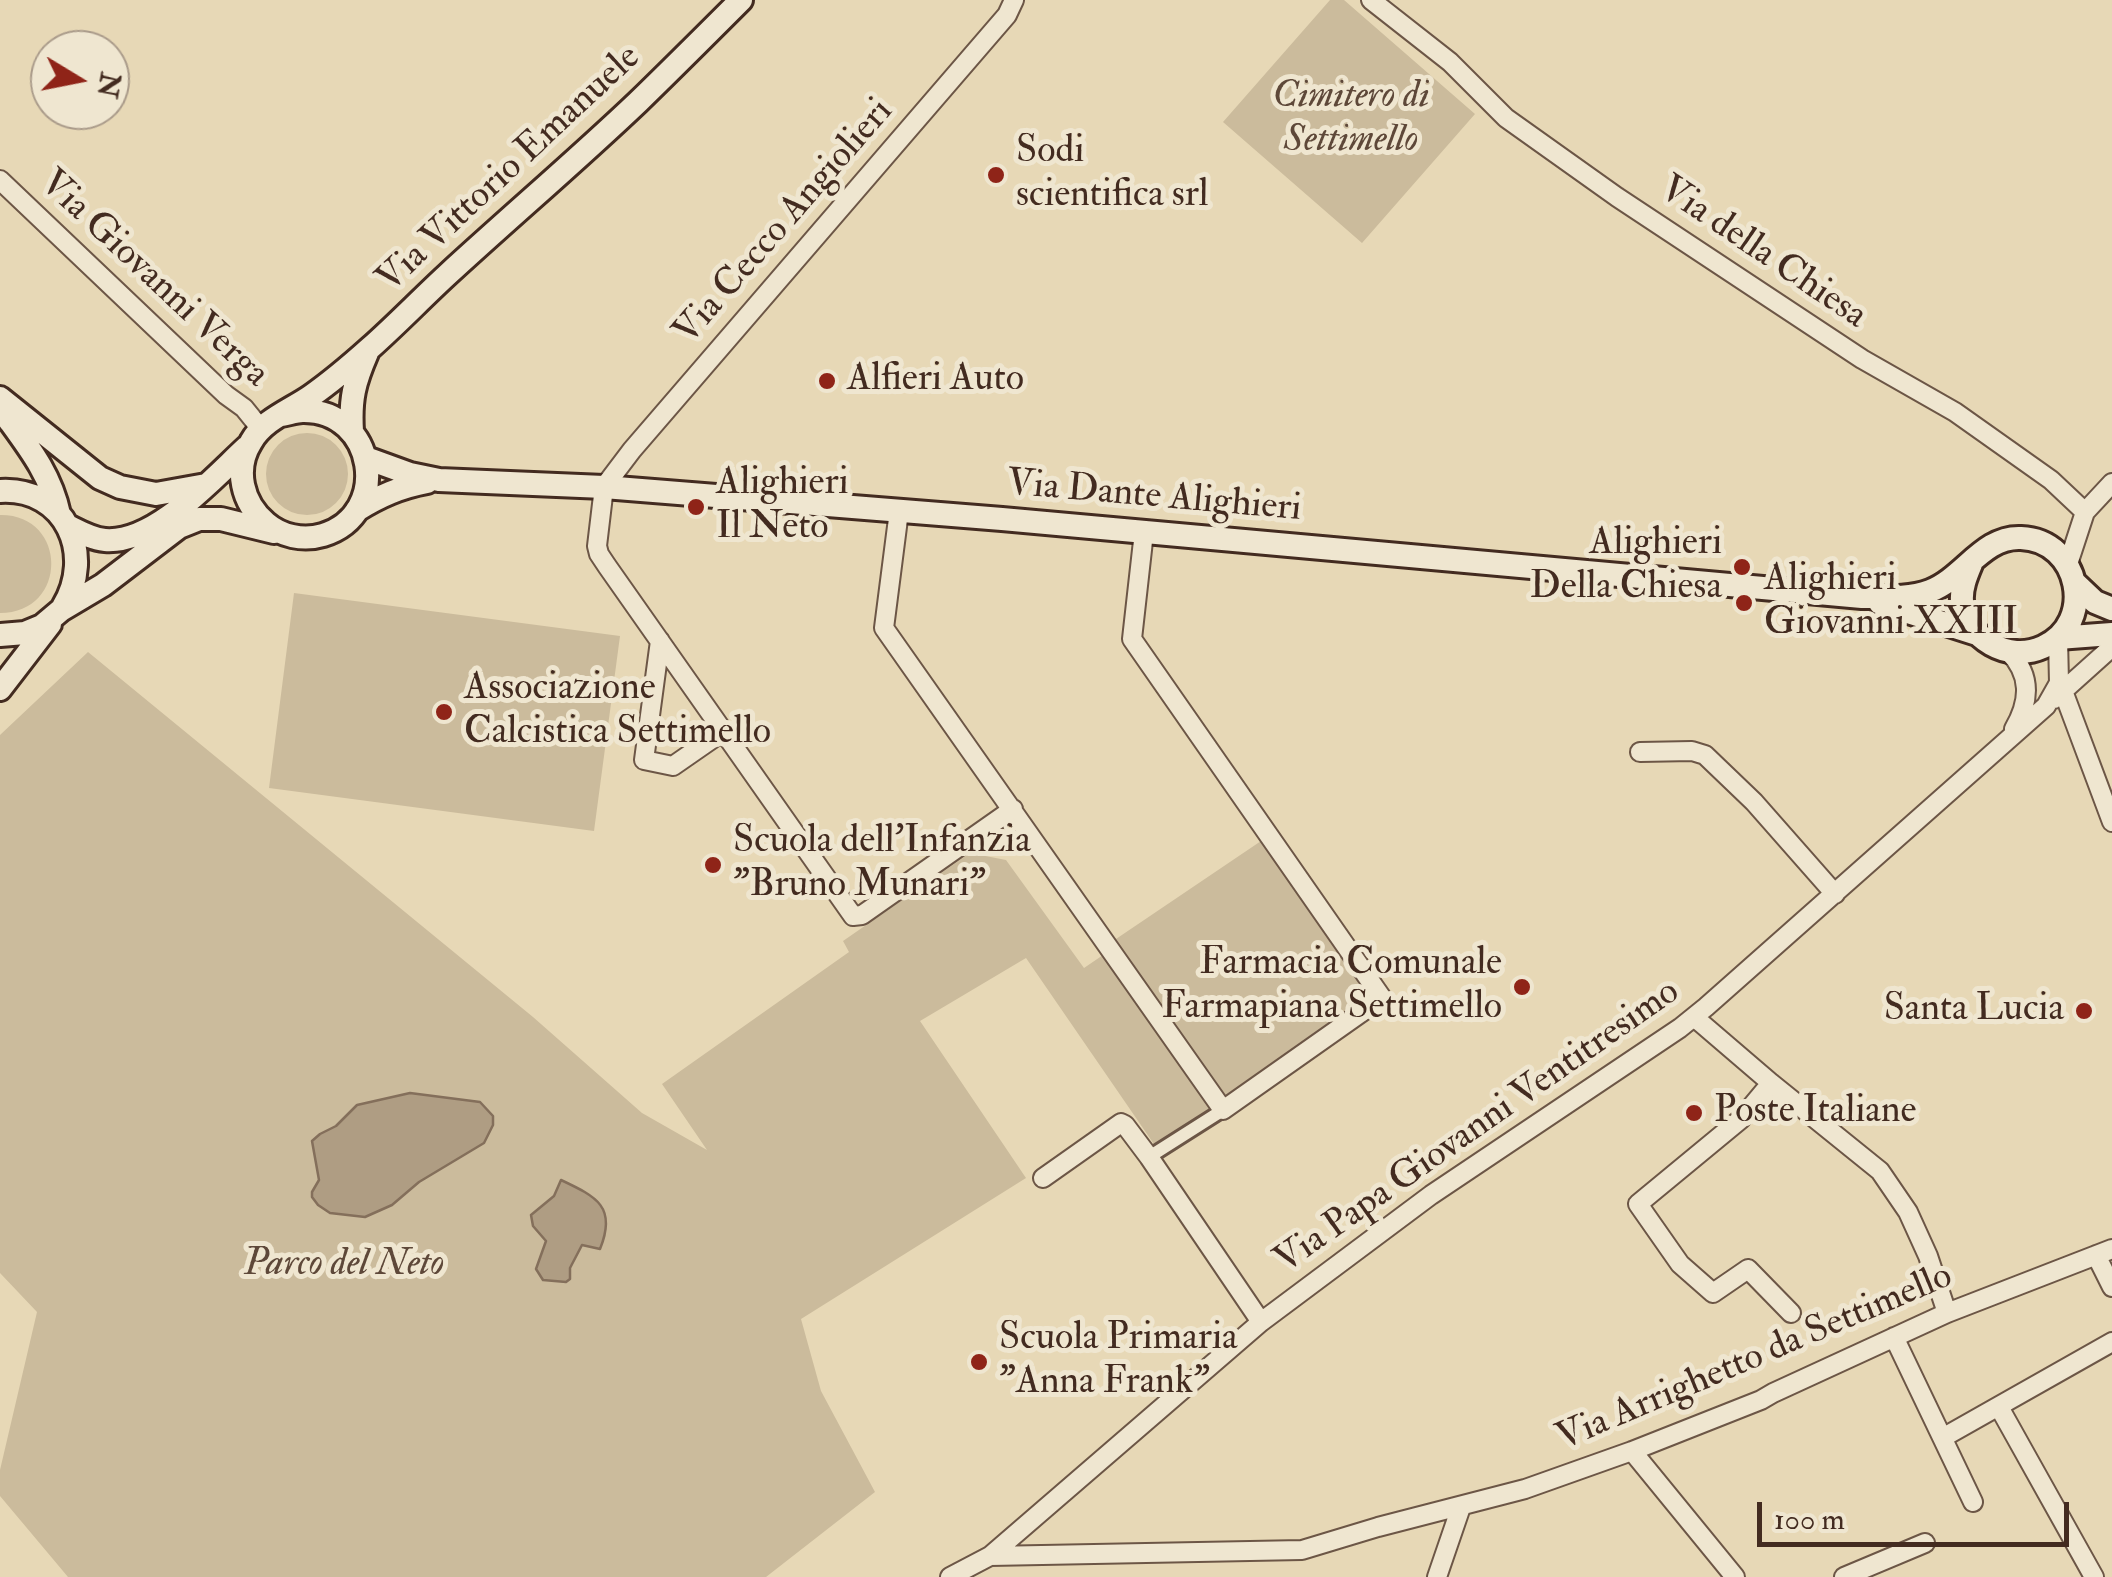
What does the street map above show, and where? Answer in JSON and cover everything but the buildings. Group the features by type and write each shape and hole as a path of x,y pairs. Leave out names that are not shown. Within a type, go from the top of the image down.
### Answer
{"main road":[{"name":"Via Vittorio Emanuele","path":"0,492 36,498 91,537 104,540 129,537 160,521 206,485 281,415 369,349 637,102 741,0"},
{"name":"Via Vittorio Emanuele","path":"352,431 354,382 369,349"},
{"path":"0,398 100,478 120,488 156,494 206,485"},
{"path":"0,407 47,476 74,540 78,568 70,595 59,613 0,689"},
{"path":"0,635 25,633 42,626 178,528 199,519 220,519 304,538 334,530 357,510 365,494 368,476 360,444 352,431 322,413 301,410 281,415"},
{"path":"254,438 242,464 242,483 248,501 272,529 289,536"},
{"name":"Via Dante Alighieri","path":"366,458 439,480 604,487 1862,597 1916,596 1948,582 2000,540 2019,537 2038,540 2055,550 2096,602 2112,609"},
{"name":"Via Dante Alighieri","path":"357,510 403,486 439,480"},
{"path":"1971,564 1962,600 1966,618 1976,634"},
{"path":"2008,652 2043,648 2068,626 2074,613 2072,574"},
{"name":"Via Dante Alighieri","path":"1862,597 1976,634 2008,652"},
{"path":"2058,638 2112,634"}],"street":[{"name":"Via Cecco Angiolieri","path":"604,487 1007,15 1014,0"},
{"name":"Via della Chiesa","path":"1371,0 1450,62 1506,118 1862,360 1955,412 2051,480 2085,512"},
{"name":"Via Giovanni Verga","path":"0,180 244,408 254,438"},
{"path":"2072,574 2085,512 2112,482"},
{"path":"604,487 599,554 854,916 862,915 1013,809"},
{"path":"899,512 884,628 1223,1110"},
{"path":"1144,532 1132,639 1382,998 1150,1157"},
{"path":"2046,706 2059,683 2058,638"},
{"path":"660,641 644,760 673,766 722,732"},
{"name":"Via Papa Giovanni Ventitresimo","path":"990,1556 1261,1322 1431,1195 1694,1017 2112,648"},
{"name":"Via Papa Giovanni Ventitresimo","path":"1998,748 2020,718 2027,688 2022,668 2008,652"},
{"path":"2063,691 2112,822"},
{"path":"1640,752 1692,751 1705,755 1754,802 1834,894"},
{"path":"1694,1017 1880,1170 1908,1212 1947,1313"},
{"path":"1771,1083 1741,1120 1638,1204 1680,1264 1713,1293 1748,1268 1791,1313"},
{"path":"1044,1178 1121,1123 1150,1157 1261,1322"},
{"path":"2104,1252 2112,1287"},
{"name":"Via Arrighetto da Settimello","path":"950,1577 990,1556 1294,1551 1524,1490 1761,1400 1947,1313 2104,1252"},
{"path":"1894,1336 1974,1502"},
{"path":"1944,1438 2112,1342"},
{"path":"1999,1407 2094,1577"},
{"path":"1632,1452 1734,1577"},
{"path":"1437,1577 1462,1507"},
{"path":"1844,1577 1925,1544"}],"green space":[{"name":"Cimitero di Settimello","path":"1330,0 1344,0 1475,114 1362,243 1223,122"},
{"path":"299,433 315,433 341,451 348,474 345,490 336,503 315,515 299,515 273,497 266,482 266,466 284,440"},
{"path":"0,515 22,519 38,530 48,546 51,564 48,582 39,598 23,609 0,613"},
{"name":"Associazione Calcistica Settimello","path":"294,593 620,636 594,831 269,788"},
{"name":"Parco del Neto","path":"88,652 533,1017 642,1113 707,1150 662,1084 849,952 843,941 970,853 1006,860 1084,968 1106,953 1212,1108 1156,1147 1026,958 920,1021 1026,1178 801,1319 821,1391 875,1492 766,1577 68,1577 0,1496 0,1470 37,1312 0,1273 0,735"},
{"path":"1264,839 1370,991 1369,999 1229,1096 1222,1095 1113,941"}],"shaded area":[{"path":"410,1093 480,1102 493,1116 484,1143 419,1182 392,1205 365,1217 330,1213 318,1205 312,1197 319,1180 312,1141 336,1126 357,1105"},
{"path":"561,1180 594,1198 605,1213 606,1223 600,1249 582,1245 566,1282 543,1280 536,1269 546,1241 533,1226 531,1215 554,1196"}],"place":[{"name":"Sodi scientifica srl","path":"996,175"},
{"name":"Alfieri Auto","path":"827,381"},
{"name":"Alighieri Il Neto","path":"696,507"},
{"name":"Alighieri Della Chiesa","path":"1742,567"},
{"name":"Alighieri Giovanni XXIII","path":"1744,603"},
{"name":"Associazione Calcistica Settimello","path":"444,712"},
{"name":"Scuola dell'Infanzia \"Bruno Munari\"","path":"713,865"},
{"name":"Farmacia Comunale Farmapiana Settimello","path":"1522,987"},
{"name":"Santa Lucia","path":"2084,1011"},
{"name":"Poste Italiane","path":"1694,1113"},
{"name":"Scuola Primaria \"Anna Frank\"","path":"979,1362"}]}
